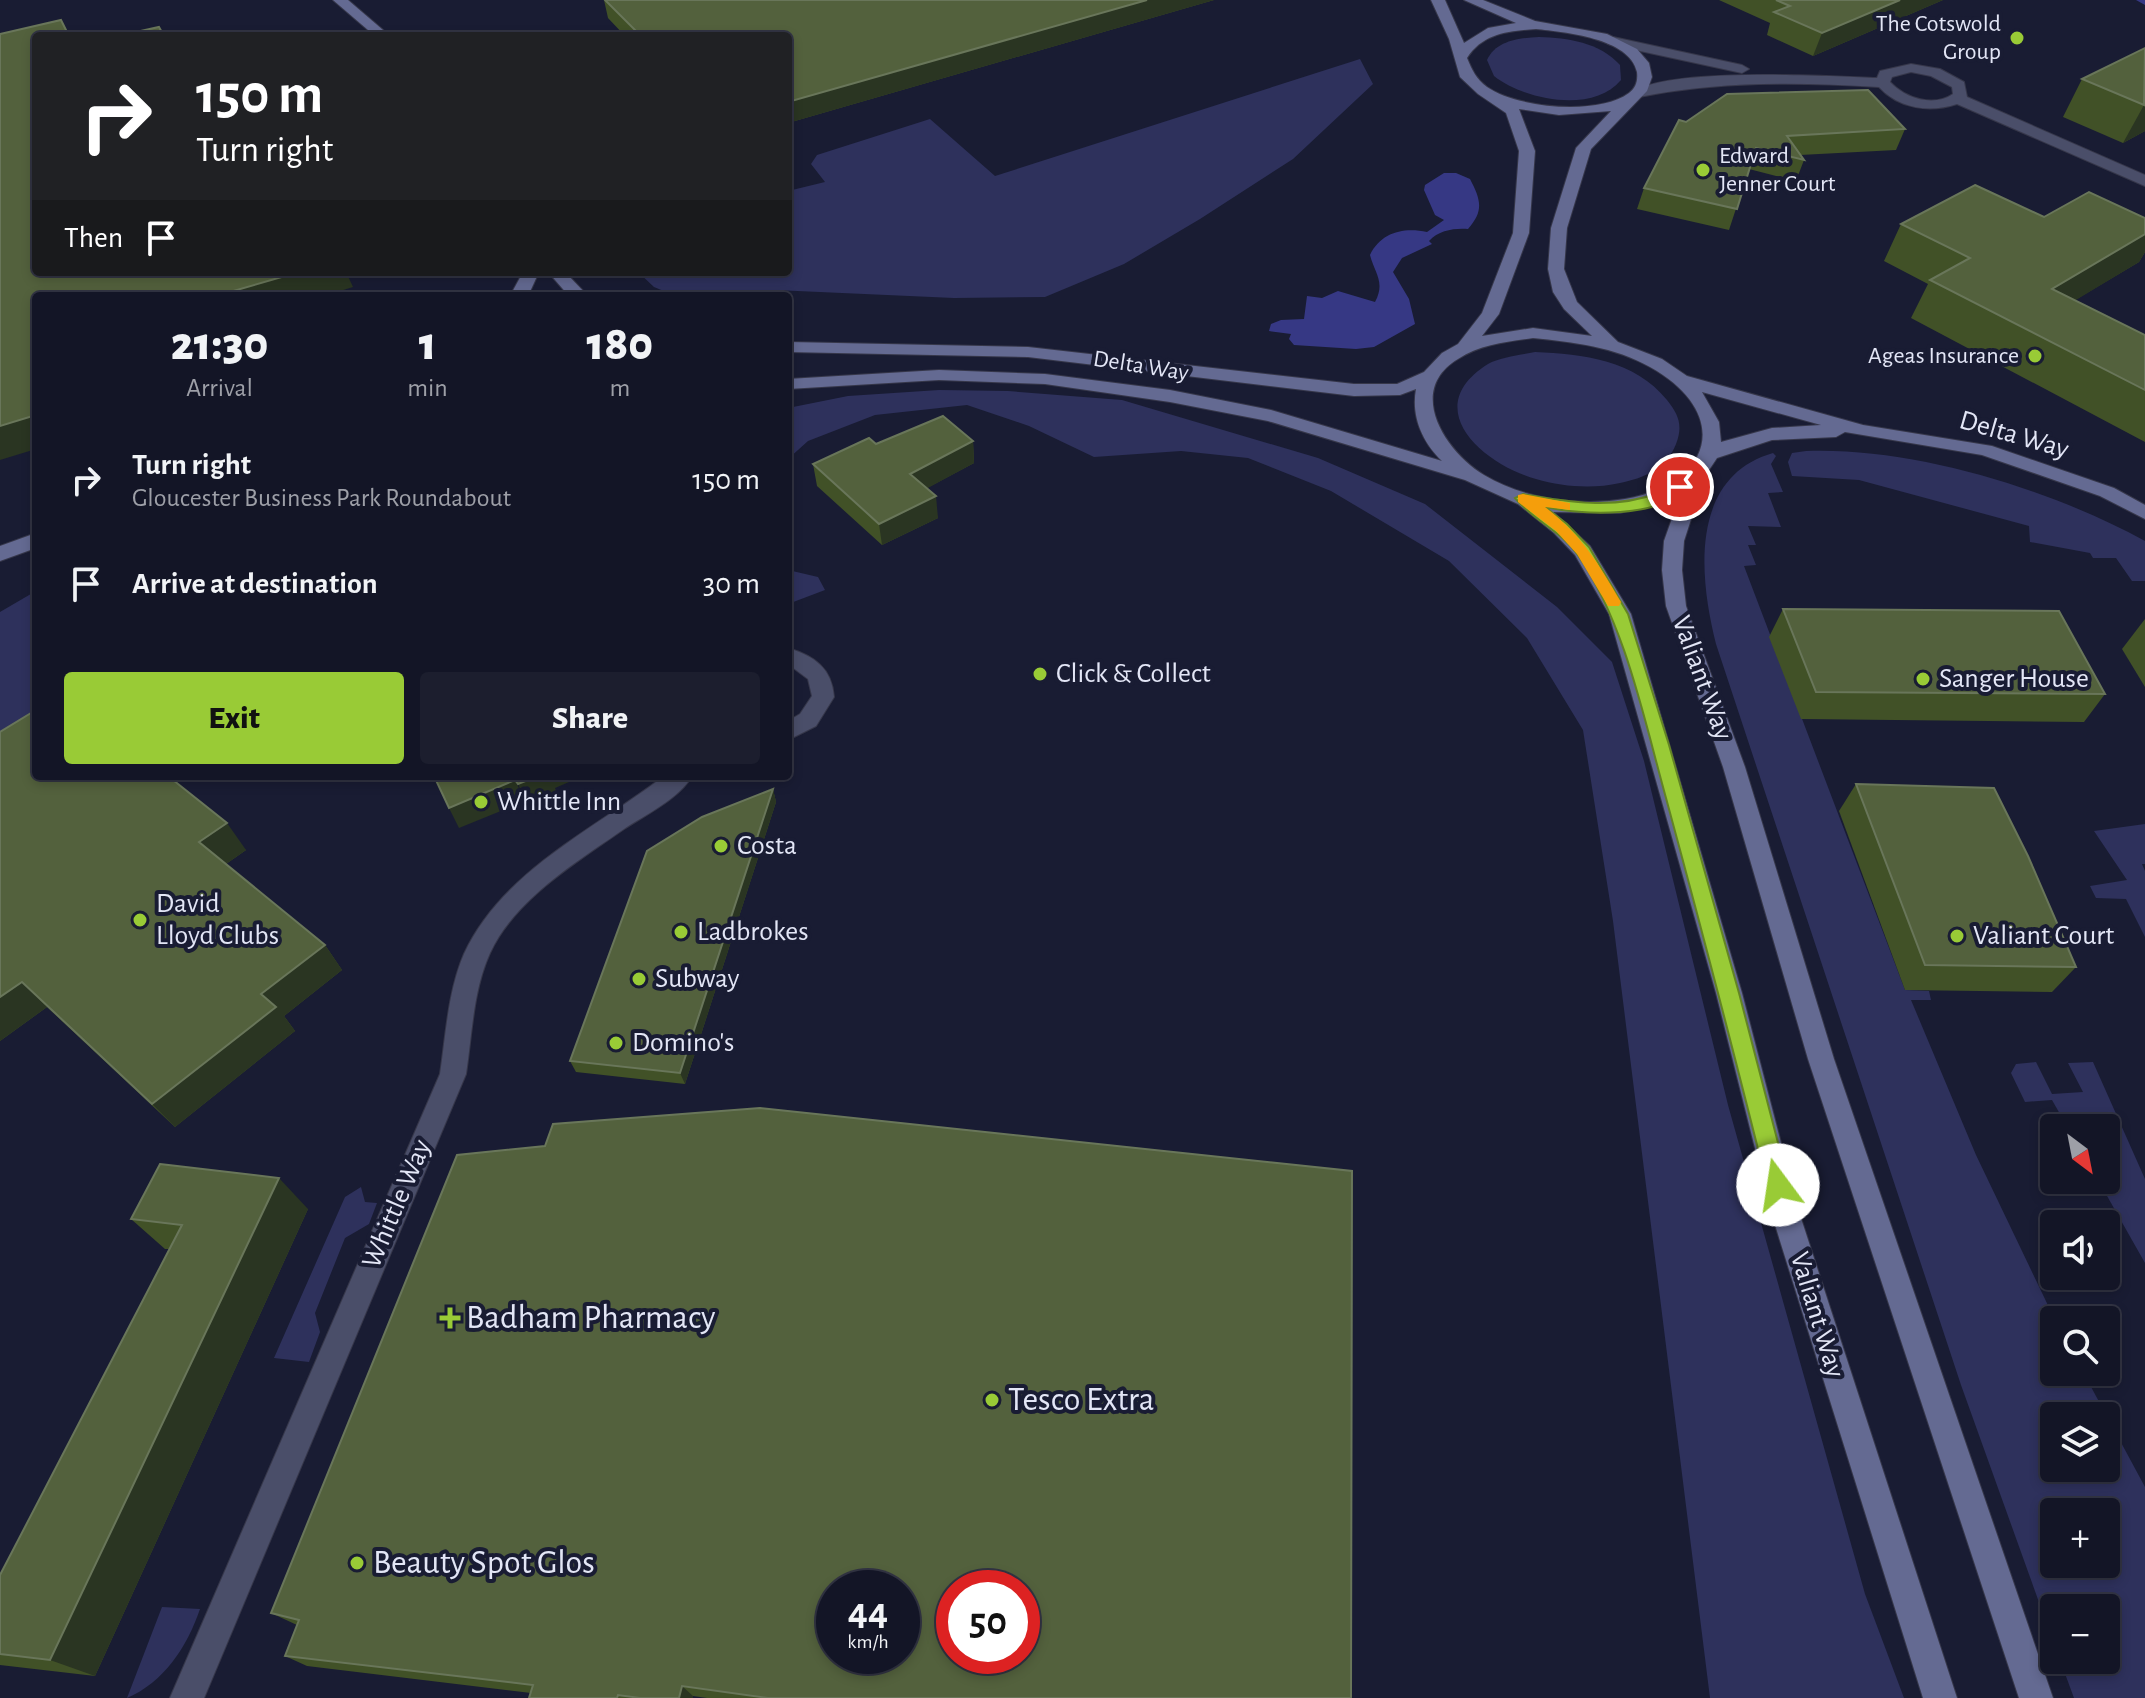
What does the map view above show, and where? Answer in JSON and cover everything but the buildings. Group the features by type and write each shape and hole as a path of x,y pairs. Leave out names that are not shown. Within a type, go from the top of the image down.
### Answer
{"street":[{"path":"340,0 378,32"},
{"path":"1438,0 1456,39 1466,76 1513,111 1527,151 1521,233 1490,314 1465,347"},
{"path":"1471,0 1536,25"},
{"path":"1460,58 1465,47 1484,34 1536,25 1577,30 1613,41 1784,77"},
{"path":"1611,344 1570,305 1562,292 1556,269 1559,228 1584,148 1646,80 1644,66 1632,53 1613,41"},
{"path":"1883,83 1882,78 1891,70 1923,69 1954,80 1962,90 1958,99"},
{"path":"1476,86 1509,102 1552,111 1595,110 1693,81 1784,77 1883,83 1893,93 1913,101 1939,104 1958,99 2145,181"},
{"path":"560,276 575,292"},
{"path":"1533,333 1572,335 1611,344 1649,359 1681,380 1702,403 1713,428 1712,453 1696,477 1665,497 1622,507 1573,508 1523,498 1476,478 1457,465 1436,443 1423,420 1421,397 1430,376 1444,360 1465,347 1497,337 1533,333"},
{"name":"Delta Way","path":"792,347 1028,352 1354,390 1400,389 1430,376"},
{"name":"Delta Way","path":"792,384 939,375 1045,379 1155,393 1271,416 1476,478"},
{"name":"Delta Way","path":"1681,380 1862,431 1985,450 2107,492 2145,513"},
{"name":"Delta Way","path":"1712,453 1746,438 1782,431 1862,431"},
{"name":"Valiant Way","path":"1696,477 1674,541 1672,570 1676,606 1734,767 1826,1074 2036,1698"},
{"name":"Valiant Way","path":"1523,498 1561,528 1583,551 1620,614 1729,993 1785,1212 1940,1698"},
{"path":"0,554 32,542"},
{"path":"792,657 819,675 823,697 808,720 792,730"},
{"name":"Whittle Way","path":"187,1698 453,1074 469,982 482,943 512,904 573,852 674,780"}],"shaded area":[{"path":"1517,39 1572,40 1603,51 1620,65 1621,80 1609,91 1594,97 1558,100 1523,92 1494,76 1487,60 1496,48"},
{"path":"1360,59 1373,84 1293,159 1124,264 1045,297 954,298 775,290 666,292 654,287 642,276 792,276 792,190 825,182 811,164 817,155 930,119 995,176"},
{"path":"1444,173 1456,173 1470,179 1477,193 1479,211 1468,229 1437,234 1429,241 1432,244 1402,258 1393,272 1409,299 1415,324 1374,347 1356,349 1294,345 1289,339 1291,334 1269,331 1271,324 1281,320 1304,319 1307,296 1322,298 1338,291 1375,302 1379,283 1370,255 1387,236 1410,230 1427,232 1444,220 1435,215 1424,190 1425,185"},
{"path":"1535,352 1607,362 1640,376 1654,387 1671,405 1679,421 1678,438 1667,460 1654,471 1629,481 1578,486 1546,482 1516,472 1479,448 1458,416 1459,398 1468,381 1488,364"},
{"path":"939,390 1008,391 1122,400 1318,458 1425,504 1557,607 1612,662 1644,761 1728,1105 1865,1594 1904,1698 1710,1698 1613,921 1583,730 1527,638 1449,561 1331,491 1248,458 1181,451 1094,457 1029,426 967,405 875,415 808,441 792,455 792,407 848,396"},
{"path":"1806,451 1891,456 1936,464 2067,504 2145,541 2145,581 2132,581 2116,558 2093,558 2090,553 2030,542 2029,526 1859,480 1792,476 1788,462 1792,453"},
{"path":"1773,453 1776,456 1771,464 1783,492 1768,493 1781,527 1748,526 1756,545 1748,545 1756,565 1744,566 1905,990 1929,991 1931,1000 1911,1000 1976,1155 2048,1306 2040,1306 2040,1386 2091,1386 2099,1402 2040,1402 2040,1482 2120,1482 2120,1441 2145,1487 2145,1698 2074,1698 2065,1674 2120,1674 2120,1594 2040,1594 2040,1605 1961,1385 1716,644 1704,560 1714,506 1726,484 1746,465"},
{"path":"792,571 818,577 825,590 792,602"},
{"path":"32,593 32,745 0,765 0,612"},
{"path":"2145,824 2145,864 2142,864 2145,871 2145,937 2126,899 2096,898 2090,886 2127,880 2094,831"},
{"path":"2036,1062 2052,1094 2083,1092 2068,1063 2093,1062 2116,1114 2060,1114 2052,1100 2025,1102 2011,1073 2016,1064"},
{"path":"2120,1123 2145,1179 2145,1263 2120,1219 2120,1210 2115,1210 2106,1194 2120,1194"},
{"path":"361,1187 365,1202 377,1203 369,1224 345,1238 315,1313 320,1332 309,1362 274,1358 345,1197"},
{"path":"162,1607 200,1609 181,1650 163,1673 127,1698"}],"waterway":[{"path":"2139,0 2145,3"}],"slow traffic":[{"path":"1564,506 1523,498 1561,528 1583,551 1613,602"}],"place":[{"name":"The Cotswold Group","path":"2017,38"},
{"name":"Edward Jenner Court","path":"1703,170"},
{"name":"Ageas Insurance","path":"2035,356"},
{"name":"Click & Collect","path":"1040,674"},
{"name":"Sanger House","path":"1923,679"},
{"name":"Whittle Inn","path":"481,802"},
{"name":"Costa","path":"721,846"},
{"name":"David Lloyd Clubs","path":"140,920"},
{"name":"Ladbrokes","path":"681,932"},
{"name":"Valiant Court","path":"1957,936"},
{"name":"Subway","path":"639,979"},
{"name":"Domino's","path":"616,1043"},
{"name":"Badham Pharmacy","path":"450,1318"},
{"name":"Tesco Extra","path":"992,1400"},
{"name":"Beauty Spot Glos","path":"357,1563"}],"route":[{"path":"1680,487 1665,497 1622,507 1573,508 1523,498 1561,528 1583,551 1620,614 1729,993 1778,1185"}]}
